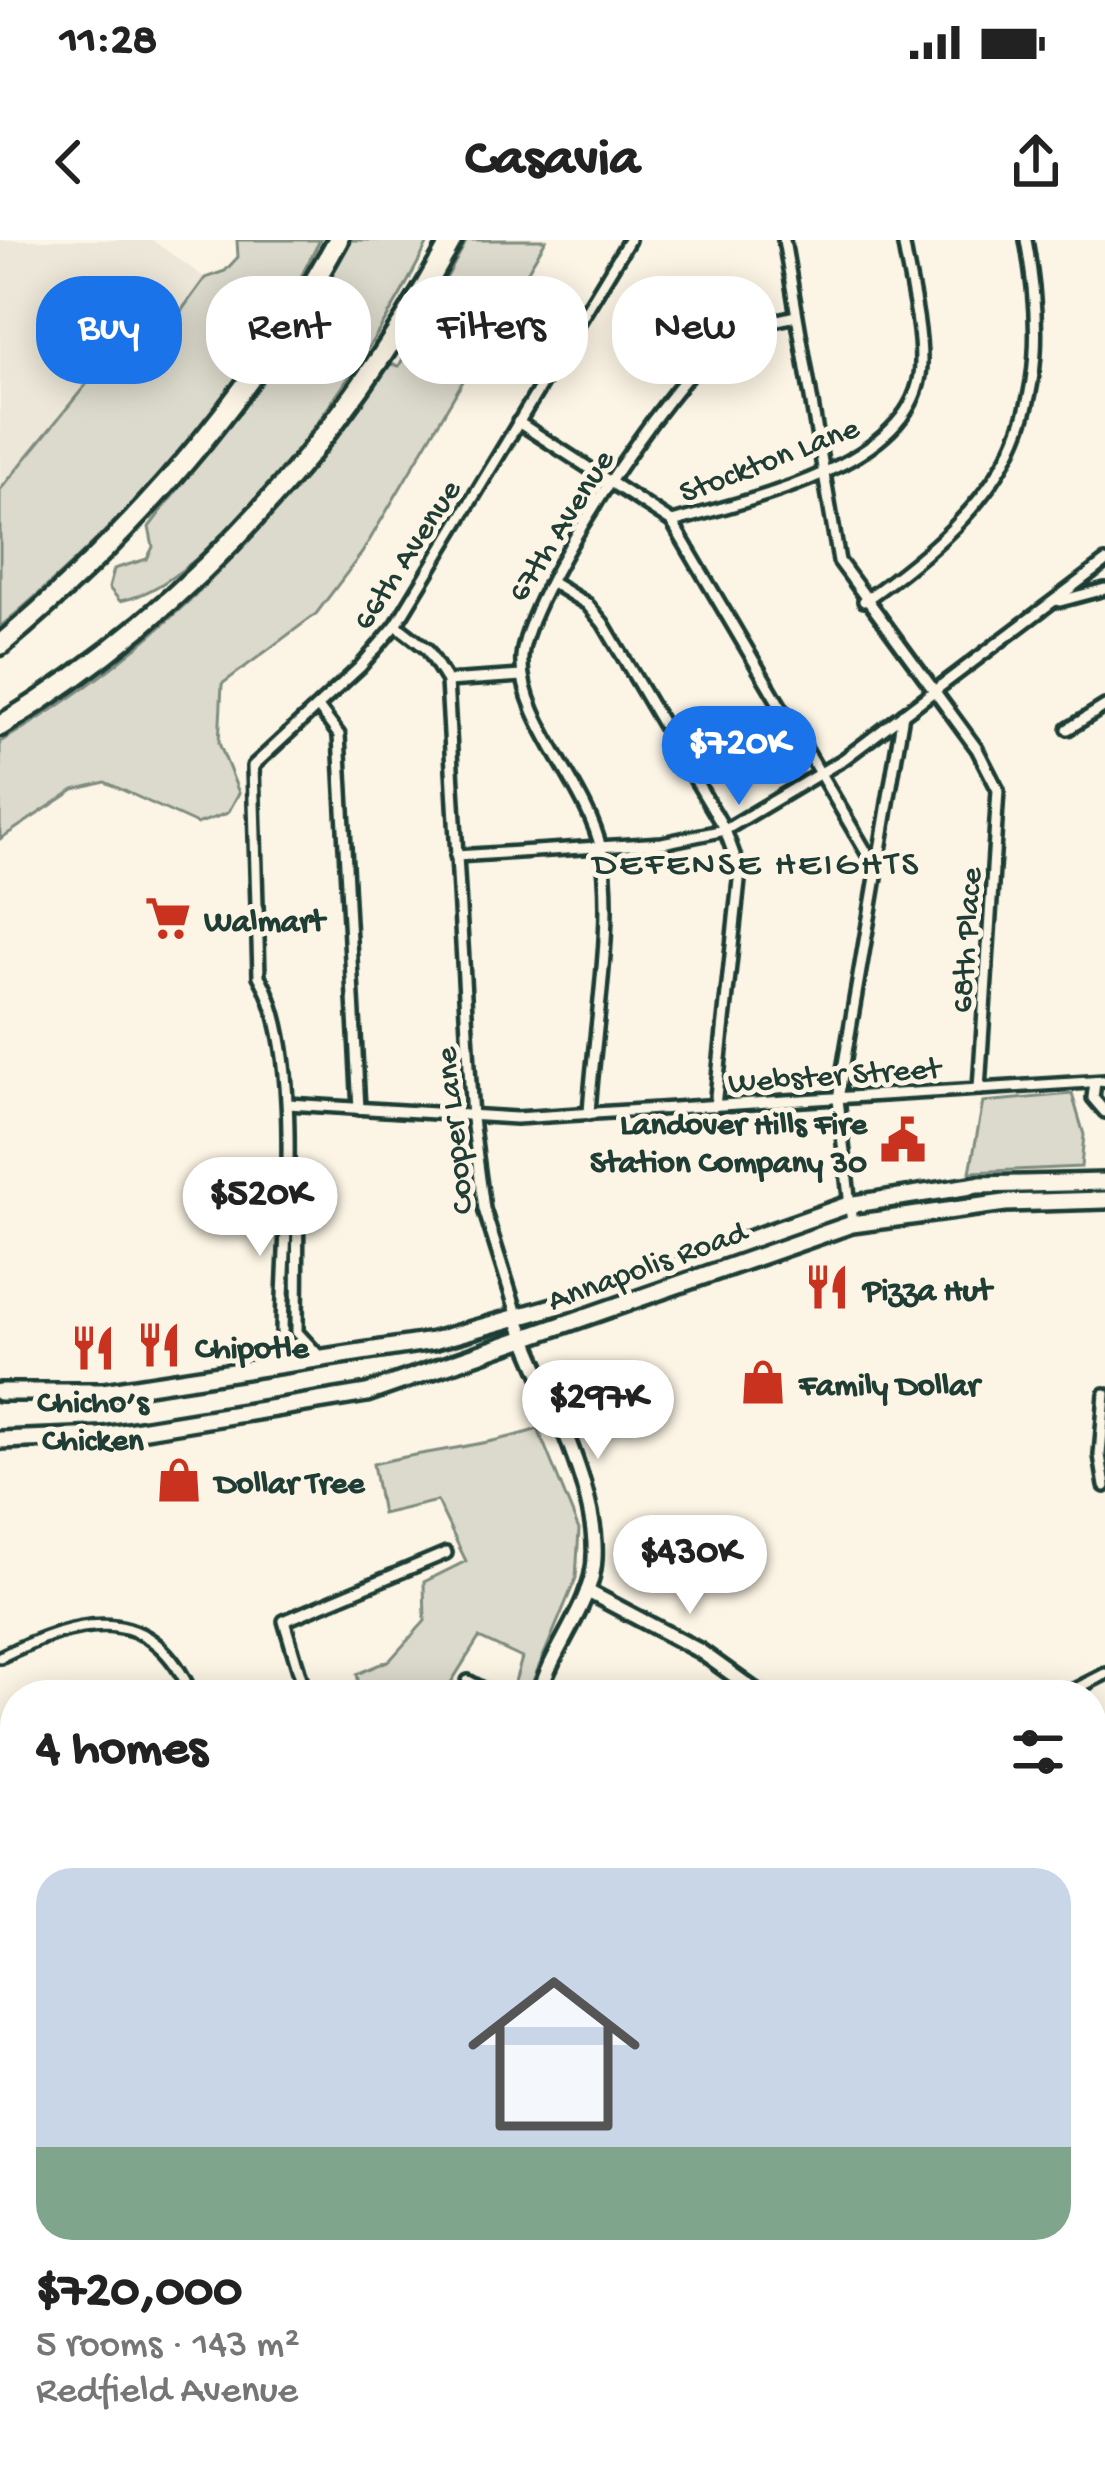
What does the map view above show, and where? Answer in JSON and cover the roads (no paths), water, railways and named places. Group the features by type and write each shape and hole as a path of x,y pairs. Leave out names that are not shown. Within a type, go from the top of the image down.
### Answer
{"highway":[{"path":"0,645 111,545 177,474 269,354 338,240"},
{"path":"0,726 124,640 200,574 278,494 382,358 452,240"}],"main road":[{"name":"Annapolis Road","path":"0,1392 103,1392 325,1360 518,1320 848,1204 977,1185 1103,1184"},
{"name":"Annapolis Road","path":"0,1440 68,1440 320,1403 412,1380 852,1225 1005,1203 1105,1201"}],"street":[{"name":"66th Avenue","path":"256,1371 275,1354 282,1336 289,1104 270,994 259,976 253,766 318,707 395,625 629,240"},
{"path":"784,240 836,550 864,601 932,692"},
{"name":"Stockton Lane","path":"672,522 821,472 878,446 902,422 915,395 922,361 904,240"},
{"path":"864,601 975,509 1020,434 1038,335 1026,240"},
{"name":"67th Avenue","path":"522,676 529,622 551,582 613,481 706,356 736,332 796,316"},
{"path":"518,422 672,522 824,772 876,877"},
{"path":"456,856 601,849 725,830 824,772 1105,562"},
{"path":"551,582 596,612 725,830 741,887 715,1106"},
{"path":"1055,602 1105,589"},
{"path":"395,625 427,649 447,681 522,676 537,715 576,783 601,849 605,900 589,1114"},
{"name":"Cooper Lane","path":"447,681 472,1119 484,1209 518,1320 590,1512 595,1547 587,1591 546,1680"},
{"name":"68th Place","path":"932,692 989,766 998,794 979,1089"},
{"path":"1068,729 1105,706"},
{"path":"318,707 339,734 359,1109"},
{"path":"852,1225 838,1099 903,714"},
{"path":"1100,1081 1093,1098 1105,1112"},
{"name":"Webster Street","path":"289,1104 472,1119 1100,1081"},
{"name":"66th Avenue","path":"288,1169 298,1180 297,1332 325,1360"},
{"path":"1105,1394 1100,1470 1105,1486"},
{"path":"302,1680 284,1621 446,1553"},
{"path":"587,1591 700,1651 740,1680"},
{"path":"0,1657 56,1629 119,1627 155,1642 185,1680"}],"place":[{"name":"Walmart","path":"168,918"},
{"name":"Landover Hills Fire Station Company 30","path":"903,1140"},
{"name":"Pizza Hut","path":"827,1287"},
{"name":"Chipotle","path":"159,1345"},
{"name":"Chicho’s Chicken","path":"93,1348"},
{"name":"Family Dollar","path":"763,1382"},
{"name":"Dollar Tree","path":"179,1480"}],"district":[{"name":"DEFENSE HEIGHTS","path":"757,860"}]}
